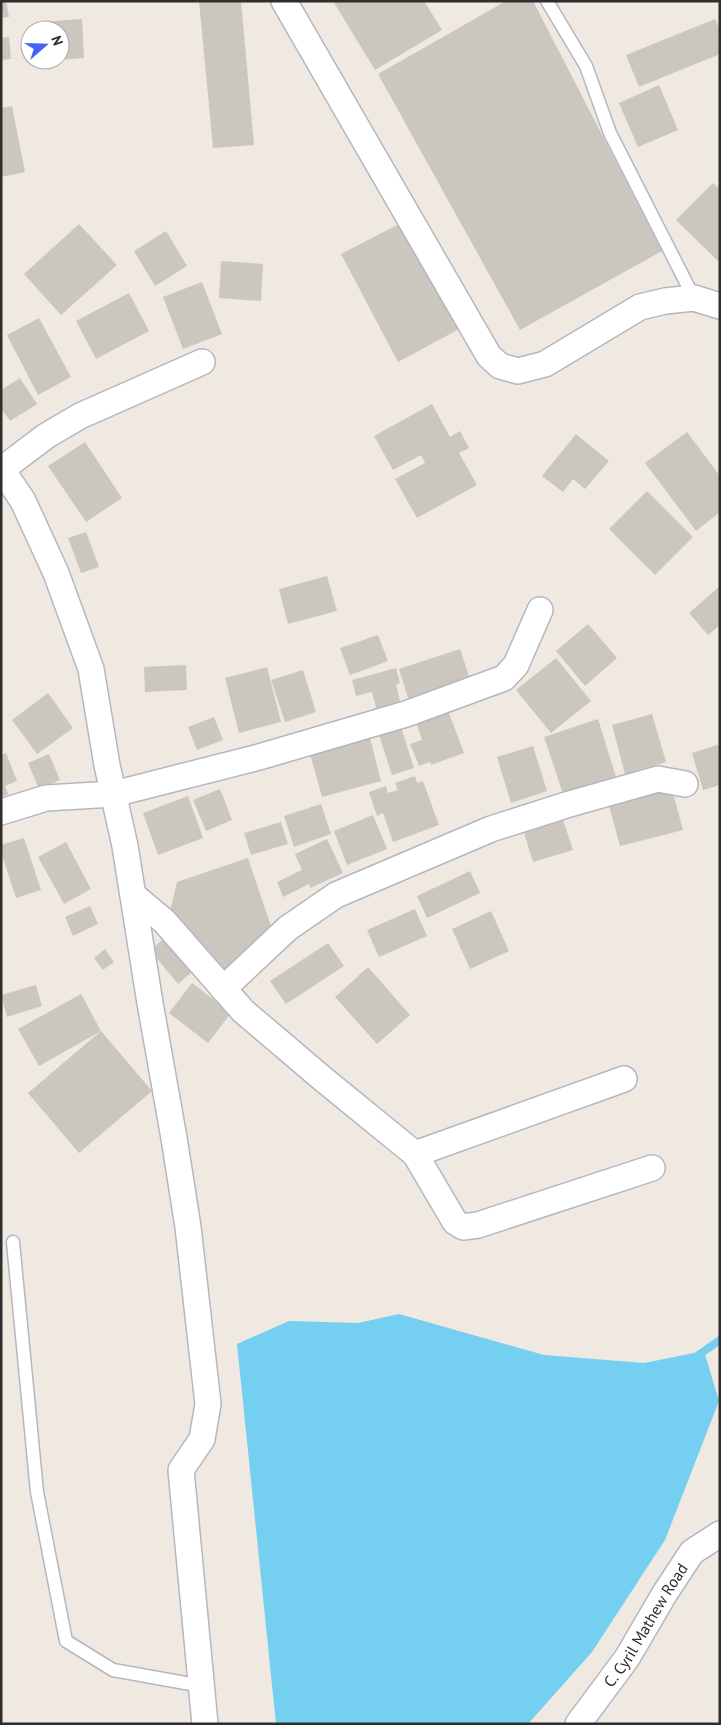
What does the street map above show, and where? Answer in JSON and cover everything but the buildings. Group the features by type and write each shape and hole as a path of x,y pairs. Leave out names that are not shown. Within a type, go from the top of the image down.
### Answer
{"street":[{"path":"284,1 489,356 500,366 518,371 546,364 640,307 665,300 694,298 720,306"},
{"path":"202,362 80,416 46,436 2,469 23,501 56,573 91,669 107,765 134,895 150,1003 174,1138 188,1227 208,1404 202,1439 181,1470 205,1724"},
{"path":"1,812 46,798 114,794 259,757 406,714 504,678 516,665 540,610"},
{"path":"223,989 288,928 336,896 491,829 658,779 685,784"},
{"path":"134,895 164,921 243,1011 415,1154 454,1222 463,1227 478,1225 652,1168"},
{"path":"415,1154 624,1079"},
{"name":"C. Cyril Mathew Road","path":"582,1722 626,1658 664,1593 692,1552 720,1534"}],"lane":[{"path":"547,1 586,66 610,133 694,298"},
{"path":"13,1242 36,1492 66,1641 113,1670 202,1686"}],"water":[{"path":"399,1314 544,1355 644,1363 704,1351 719,1401 665,1540 592,1652 528,1724 276,1724 237,1344 289,1321 358,1323"}],"waterway":[{"path":"697,1356 720,1340"}]}
